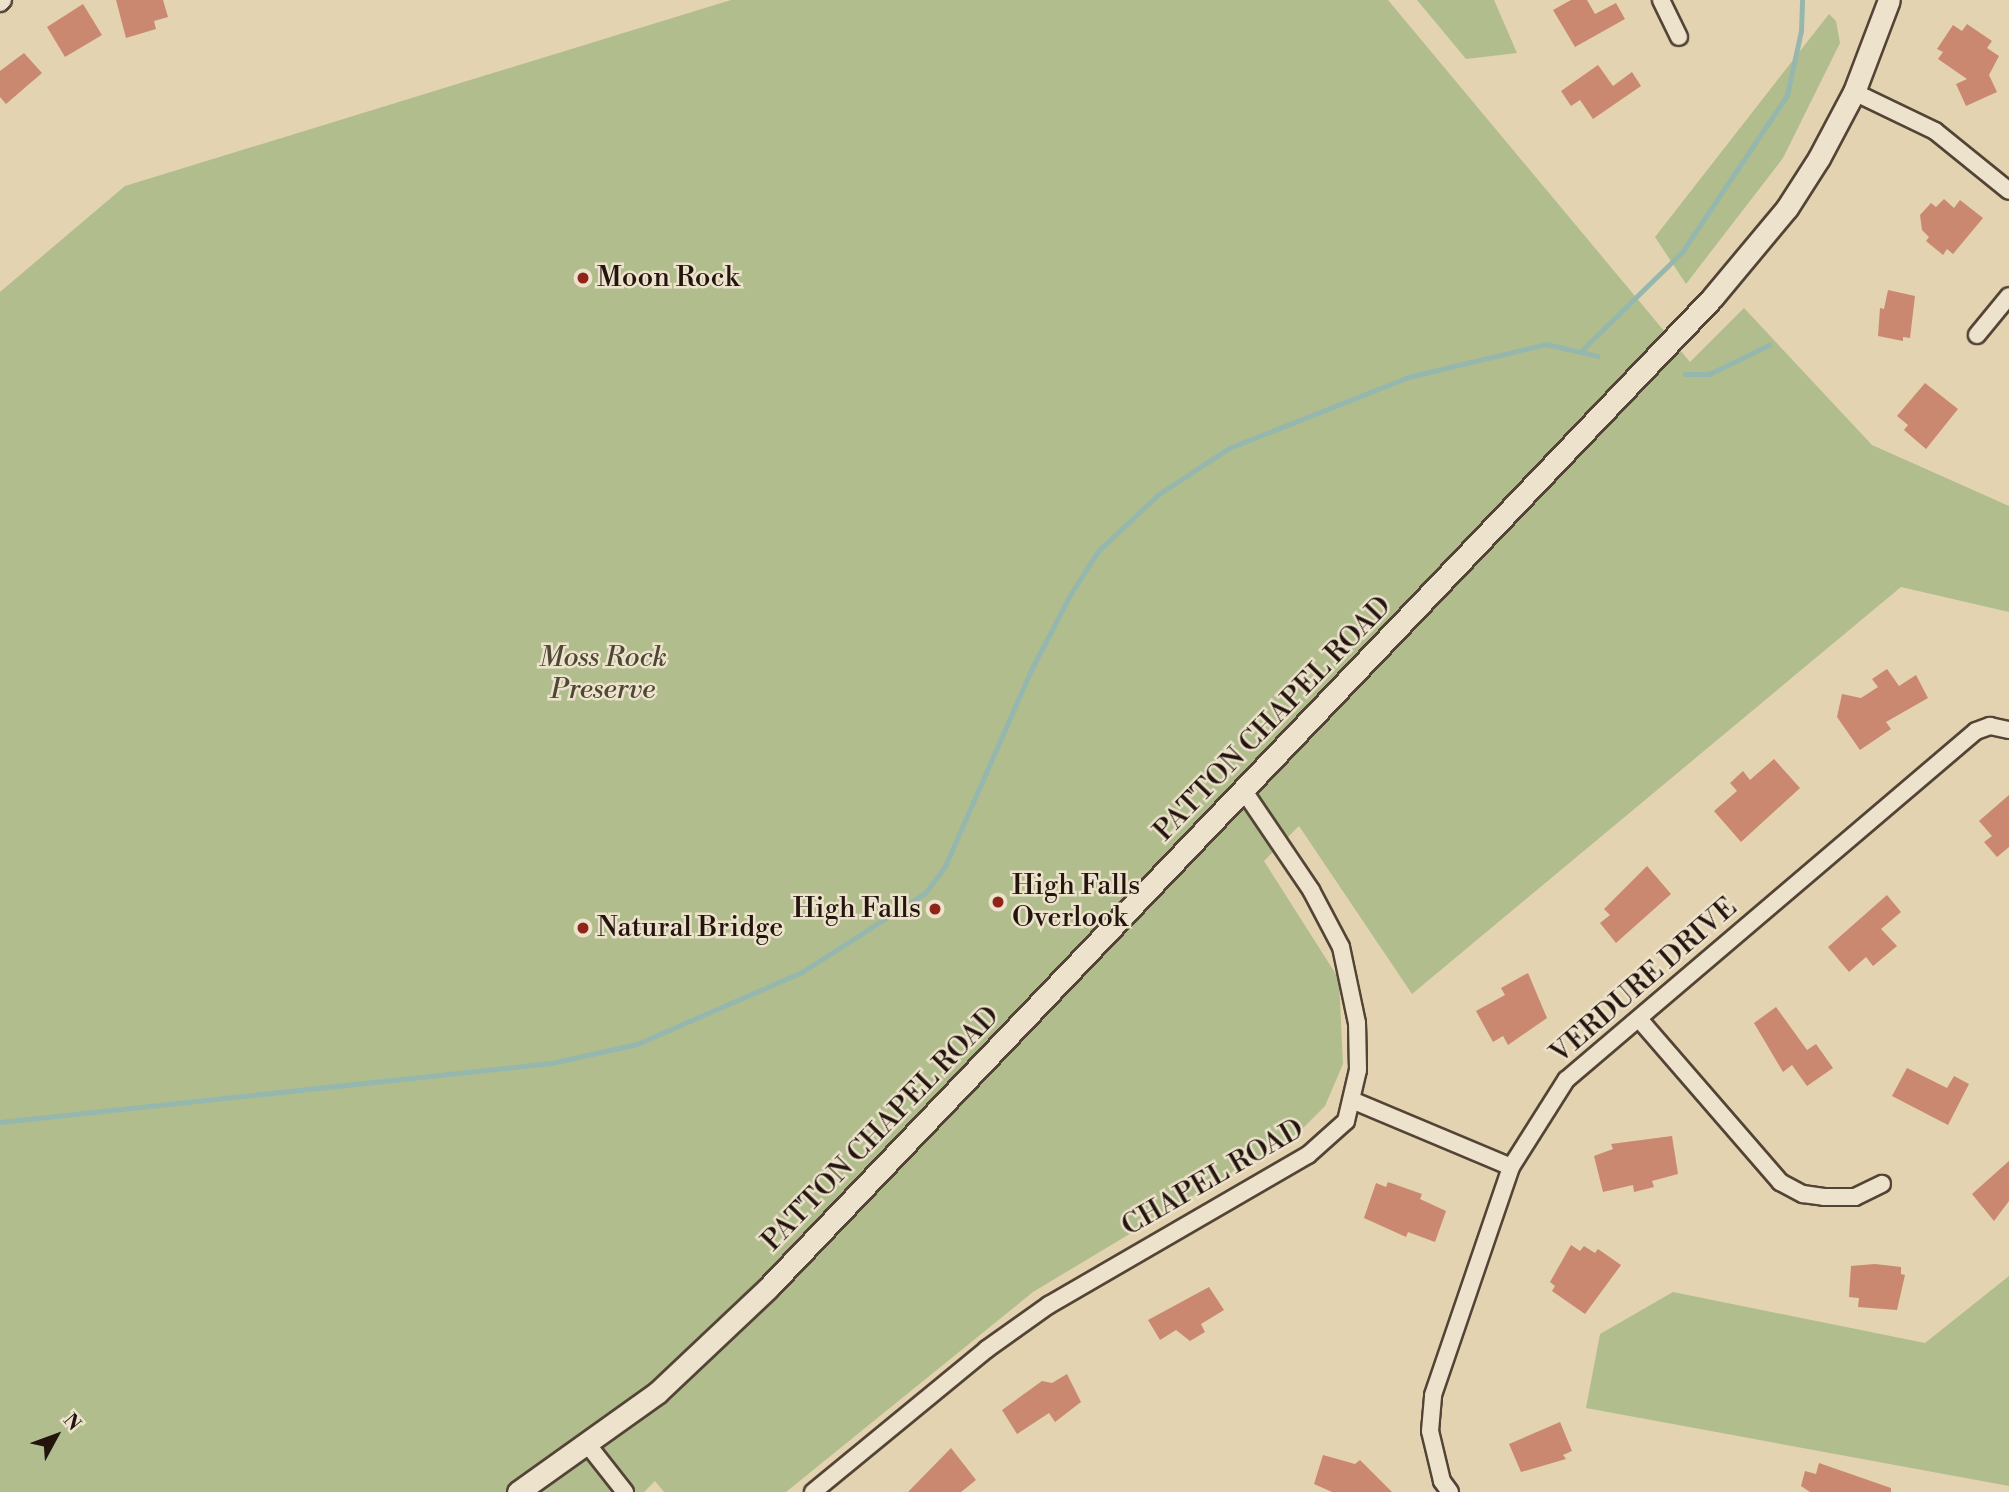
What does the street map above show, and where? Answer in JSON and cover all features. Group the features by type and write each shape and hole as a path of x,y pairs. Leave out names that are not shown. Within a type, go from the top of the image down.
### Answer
{"street":[{"path":"1661,0 1679,37"},
{"name":"PATTON CHAPEL ROAD","path":"518,1492 588,1445 658,1392 768,1288 1244,791 1751,255 1819,158 1854,92 1889,0"},
{"path":"1854,92 1935,131 2009,191"},
{"path":"1977,335 2009,296"},
{"name":"VERDURE DRIVE","path":"1450,1492 1442,1481 1430,1431 1433,1395 1511,1167 1566,1080 1976,731 2006,728"},
{"name":"CHAPEL ROAD","path":"813,1492 987,1349 1049,1305 1308,1156 1346,1121 1354,1101 1357,1023 1340,947 1311,890 1244,791"},
{"path":"1639,1019 1780,1182 1803,1194 1824,1197 1855,1197 1882,1184"},
{"path":"1354,1101 1511,1167"},
{"path":"588,1445 625,1492"}],"green space":[{"name":"Moss Rock Preserve","path":"731,0 1388,0 1690,362 1744,308 1872,445 2009,506 2009,612 1901,587 1412,994 1299,826 1264,861 1339,979 1343,1064 1325,1106 1298,1133 1033,1292 786,1492 664,1492 655,1481 644,1492 0,1492 0,292 125,186"},
{"path":"1417,0 1494,0 1517,53 1466,59"},
{"path":"1829,14 1836,21 1840,43 1783,158 1686,284 1655,237"},
{"path":"2009,1276 2009,1486 1586,1408 1600,1334 1673,1292 1925,1343"}],"building":[{"path":"116,0 163,0 168,17 154,21 156,29 126,38"},
{"path":"1571,0 1587,0 1595,14 1616,3 1625,19 1575,47 1553,10"},
{"path":"83,4 102,35 65,57 47,27"},
{"path":"1967,24 1992,41 1987,48 1999,56 1989,75 1997,92 1966,106 1956,84 1967,79 1938,59 1943,52 1937,49 1953,25 1962,31"},
{"path":"24,53 42,73 6,104 0,97 0,71"},
{"path":"1598,65 1613,86 1632,72 1641,86 1593,119 1580,100 1571,106 1561,91"},
{"path":"1944,199 1954,208 1960,200 1983,218 1953,254 1947,249 1943,255 1926,241 1929,237 1922,230 1920,215 1931,203 1936,207"},
{"path":"1888,290 1915,296 1910,338 1903,337 1903,341 1878,336 1880,308 1884,309"},
{"path":"1925,383 1958,409 1926,449 1904,430 1908,425 1897,416"},
{"path":"1887,669 1899,686 1916,675 1928,698 1886,722 1891,729 1860,750 1837,717 1842,694 1861,698 1878,687 1872,679"},
{"path":"1774,759 1800,788 1741,842 1714,811 1737,791 1730,783 1743,771 1750,780"},
{"path":"2009,795 2009,847 1997,857 1984,842 1992,836 1979,821"},
{"path":"1647,866 1671,894 1616,943 1600,923 1610,915 1604,909"},
{"path":"1887,895 1901,912 1881,929 1897,946 1873,966 1866,957 1849,972 1828,947"},
{"path":"1528,973 1547,1018 1508,1045 1503,1036 1493,1042 1476,1011 1505,995 1501,988"},
{"path":"1776,1007 1807,1050 1816,1044 1833,1068 1807,1086 1792,1065 1783,1072 1754,1023"},
{"path":"1907,1068 1947,1088 1954,1076 1969,1084 1948,1125 1892,1096"},
{"path":"1672,1136 1678,1174 1652,1181 1654,1187 1634,1192 1633,1185 1603,1192 1594,1156 1613,1149 1611,1144"},
{"path":"2009,1161 2009,1201 1994,1221 1972,1194"},
{"path":"1388,1182 1422,1194 1420,1199 1446,1211 1435,1242 1408,1232 1406,1237 1364,1218 1376,1183 1386,1187"},
{"path":"1571,1245 1580,1251 1584,1246 1595,1253 1598,1249 1621,1265 1585,1314 1552,1291 1555,1286 1550,1282"},
{"path":"1875,1264 1901,1267 1901,1274 1905,1275 1897,1310 1858,1307 1859,1298 1849,1297 1851,1266"},
{"path":"1209,1287 1224,1310 1201,1324 1205,1332 1190,1341 1176,1330 1160,1340 1148,1320"},
{"path":"1067,1374 1081,1402 1055,1422 1049,1413 1017,1434 1002,1410 1042,1381 1052,1383"},
{"path":"1560,1422 1572,1451 1563,1455 1566,1459 1521,1472 1509,1444"},
{"path":"951,1448 976,1480 961,1492 908,1492"},
{"path":"1323,1455 1355,1464 1360,1460 1392,1492 1332,1492 1314,1484"},
{"path":"1819,1463 1891,1488 1891,1492 1810,1492 1801,1486 1805,1471 1816,1474"}],"waterway":[{"path":"1582,350 1682,252 1787,95 1801,31 1802,0"},
{"path":"0,1122 551,1063 637,1044 802,972 925,893 945,866 1032,668 1070,595 1098,551 1159,494 1229,448 1408,377 1546,344 1598,356"},
{"path":"1685,374 1709,374 1769,345"}],"place":[{"name":"Moon Rock","path":"583,278"},
{"name":"High Falls Overlook","path":"998,902"},
{"name":"High Falls","path":"935,909"},
{"name":"Natural Bridge","path":"583,928"}]}
